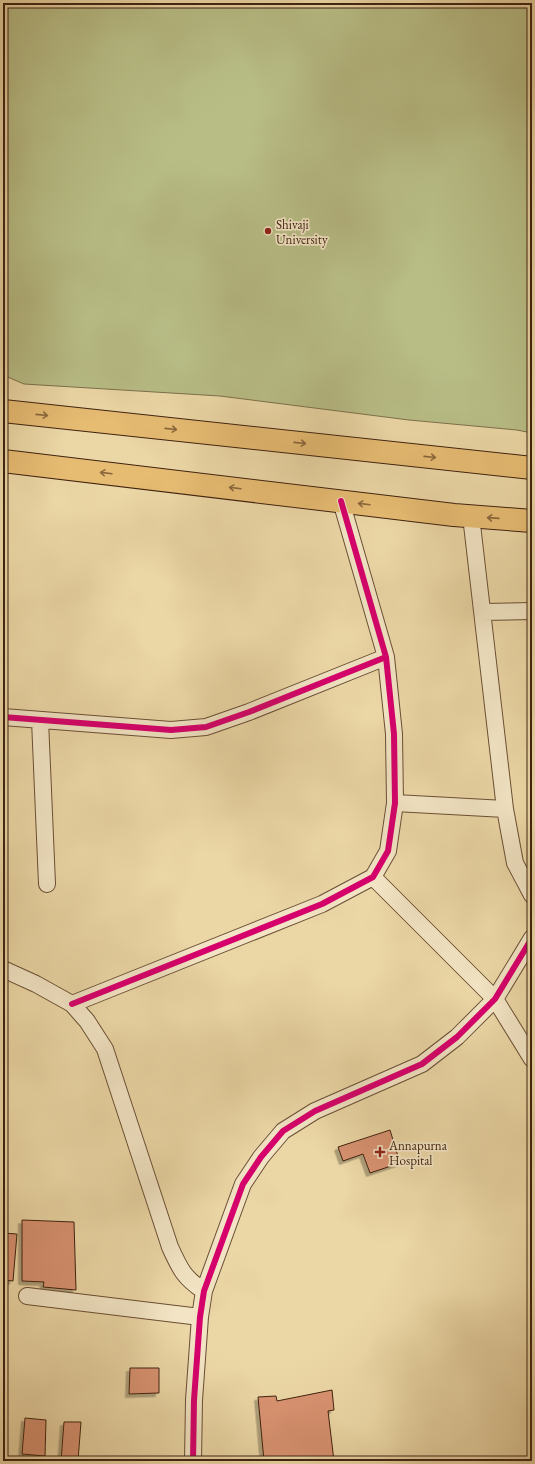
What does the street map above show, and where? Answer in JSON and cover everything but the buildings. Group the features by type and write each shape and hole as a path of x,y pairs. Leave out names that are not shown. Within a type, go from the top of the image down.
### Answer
{"main road":[{"path":"3,411 532,468"},
{"path":"3,461 341,502 471,516 532,520"}],"street":[{"path":"72,1004 322,904 373,877 388,851 395,803 394,734 386,657 341,502"},
{"path":"471,516 505,808 515,863 532,895"},
{"path":"483,612 532,611"},
{"path":"3,717 171,730 206,727 249,712 386,657"},
{"path":"40,720 47,884"},
{"path":"395,803 505,808"},
{"path":"373,877 495,999 532,1059"},
{"path":"192,1461 194,1400 200,1317 204,1291 243,1184 261,1157 283,1131 315,1110 422,1064 457,1038 495,999 532,938"},
{"path":"3,969 36,984 72,1004 87,1020 105,1049 170,1247 179,1267 191,1282 204,1291"},
{"path":"26,1296 200,1317"}],"green space":[{"name":"Shivaji University","path":"3,3 532,3 532,433 517,430 409,420 220,396 24,384 3,375"}],"cycle path":[{"path":"72,1004 322,904 373,877 388,851 395,803 394,734 386,657 341,501"},
{"path":"3,717 171,730 206,727 249,712 386,657"},
{"path":"193,1461 194,1400 200,1317 204,1291 243,1184 261,1157 283,1131 315,1111 422,1064 457,1037 495,999 532,938"}],"place":[{"name":"Shivaji University","path":"268,231"},
{"name":"Annapurna Hospital","path":"380,1152"}]}
